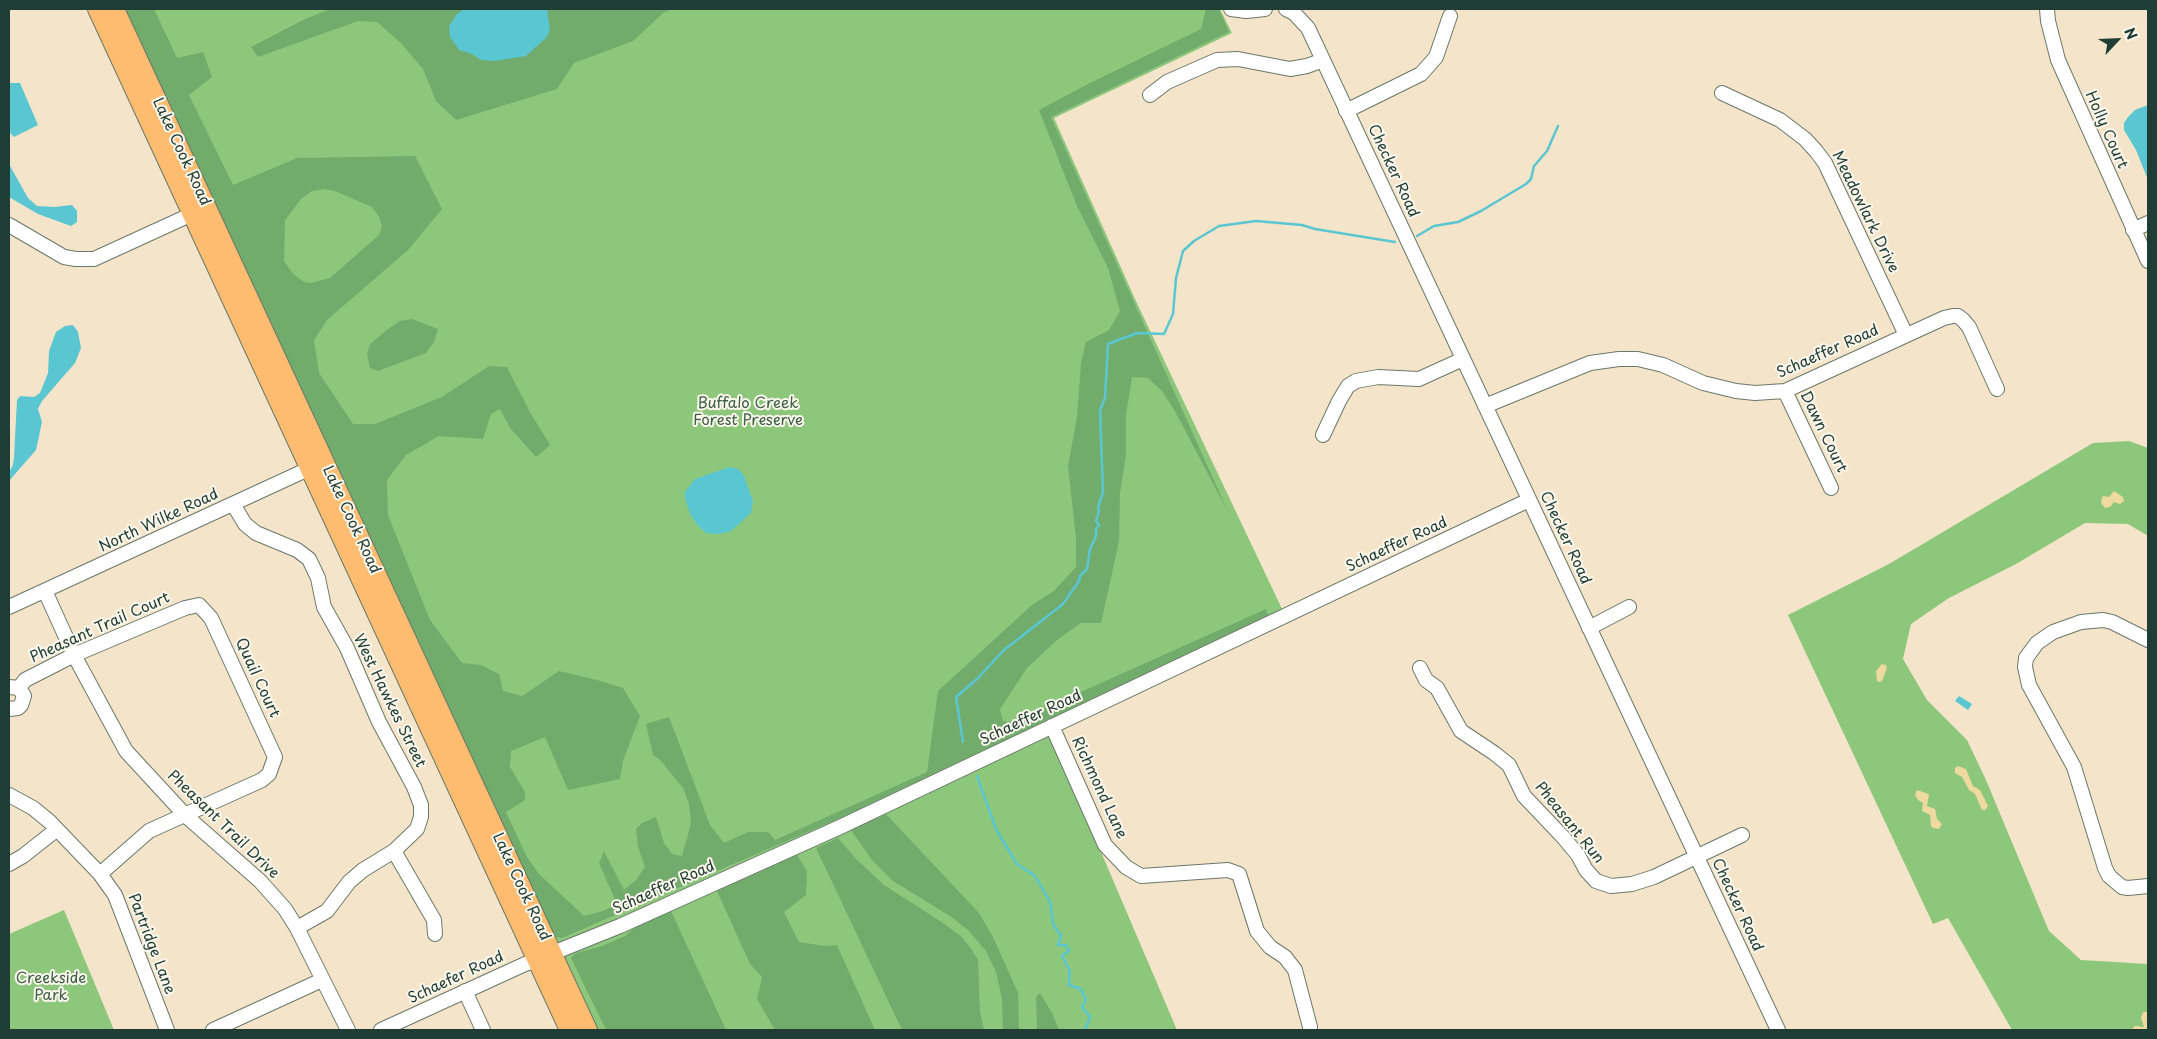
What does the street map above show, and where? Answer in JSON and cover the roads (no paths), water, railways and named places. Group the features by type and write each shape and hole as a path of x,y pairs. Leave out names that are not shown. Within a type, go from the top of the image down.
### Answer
{"main road":[{"name":"Lake Cook Road","path":"97,9 199,211"},
{"name":"Lake Cook Road","path":"115,9 199,211 316,466 544,956 588,1030"},
{"name":"Lake Cook Road","path":"544,956 569,1030"}],"street":[{"path":"1231,9 1246,11 1265,9"},
{"name":"Checker Road","path":"1286,9 1294,13 1308,28 1778,1030"},
{"name":"Holly Court","path":"2047,9 2048,21 2058,60 2148,261"},
{"path":"1346,111 1421,74 1436,57 1450,16"},
{"path":"1150,95 1167,82 1217,60 1238,59 1290,69 1307,66 1322,60"},
{"name":"Meadowlark Drive","path":"1722,93 1780,120 1794,129 1805,138 1825,163 1906,335"},
{"path":"9,225 64,257 94,259 199,211"},
{"path":"2133,230 2148,223"},
{"name":"Schaeffer Road","path":"1485,406 1590,363 1620,359 1638,359 1663,365 1703,383 1736,391 1755,393 1785,391 1906,335 1953,316 1958,316 1969,327 1997,388"},
{"path":"1323,435 1348,386 1356,381 1378,377 1419,379 1463,359"},
{"name":"Dawn Court","path":"1785,391 1832,488"},
{"name":"North Wilke Road","path":"9,608 316,466"},
{"name":"Schaeffer Road","path":"544,956 620,926 831,831 1529,500"},
{"name":"West Hawkes Street","path":"233,504 245,524 256,533 297,550 309,559 318,578 324,607 347,648 379,722 414,787 421,805 421,817 417,830 394,851 362,870 349,882 327,911 297,928"},
{"name":"Pheasant Trail Drive","path":"46,591 74,655 126,751 186,816 260,880 285,909 297,928 348,1030"},
{"name":"Pheasant Trail Court","path":"9,709 18,708 24,701 22,692 14,687 25,680 74,655 185,608 199,605"},
{"name":"Quail Court","path":"186,816 262,780 272,768 275,757 211,618 199,605"},
{"path":"1589,628 1629,607"},
{"path":"2148,640 2112,622 2081,622 2053,632 2037,643 2026,658 2025,667 2029,685 2074,767 2105,868 2110,876 2122,887 2148,886"},
{"name":"Pheasant Run","path":"1420,668 1426,680 1437,688 1461,731 1509,765 1524,796 1564,837 1586,870 1596,881 1611,886 1632,884 1654,878 1742,835"},
{"name":"Richmond Lane","path":"1052,726 1106,845 1126,867 1141,876 1228,870 1240,874 1257,932 1270,947 1285,956 1295,970 1310,1027"},
{"name":"Partridge Lane","path":"9,795 33,808 50,822 100,874 115,895 167,1030"},
{"path":"100,874 149,831 186,816"},
{"path":"9,864 24,856 56,830"},
{"path":"394,851 434,920 435,934"},
{"name":"Schaefer Road","path":"382,1030 544,956"},
{"path":"213,1030 322,980"},
{"path":"465,991 483,1030"}],"water":[{"path":"464,9 547,9 550,30 546,38 526,56 494,61 481,60 472,54 459,50 450,37 449,26 457,14"},
{"path":"9,83 20,83 38,125 14,137 9,132"},
{"path":"2148,105 2148,180 2136,150 2124,130 2124,123 2135,110"},
{"path":"9,164 28,198 37,206 72,205 77,211 77,222 71,226 38,214 9,197"},
{"path":"73,325 78,332 81,348 75,363 42,401 38,409 42,422 36,450 9,481 9,472 13,465 14,457 17,400 20,396 34,397 40,393 48,373 49,351 56,332 65,326"},
{"path":"730,467 738,469 744,476 753,501 751,513 731,531 719,534 706,533 698,526 690,514 685,492 695,479"},
{"path":"1959,696 1972,704 1968,710 1955,701"}],"waterway":[{"path":"1417,236 1434,226 1458,222 1481,211 1526,184 1531,179 1534,166 1547,151 1558,126"},
{"path":"963,742 956,697 977,679 1004,650 1063,604 1079,581 1080,576 1087,569 1090,549 1099,525 1096,521 1103,492 1100,410 1105,398 1108,344 1137,333 1164,334 1173,314 1176,278 1183,251 1194,241 1219,226 1256,221 1302,225 1315,229 1395,242"},
{"path":"977,776 996,829 1017,864 1035,876 1050,902 1053,924 1061,936 1058,945 1066,945 1069,951 1062,956 1070,971 1069,985 1081,989 1086,1000 1082,1007 1090,1017 1085,1030"}],"park label":[{"name":"Buffalo Creek Forest Preserve","path":"748,412"},
{"name":"Creekside Park","path":"51,988"}]}
